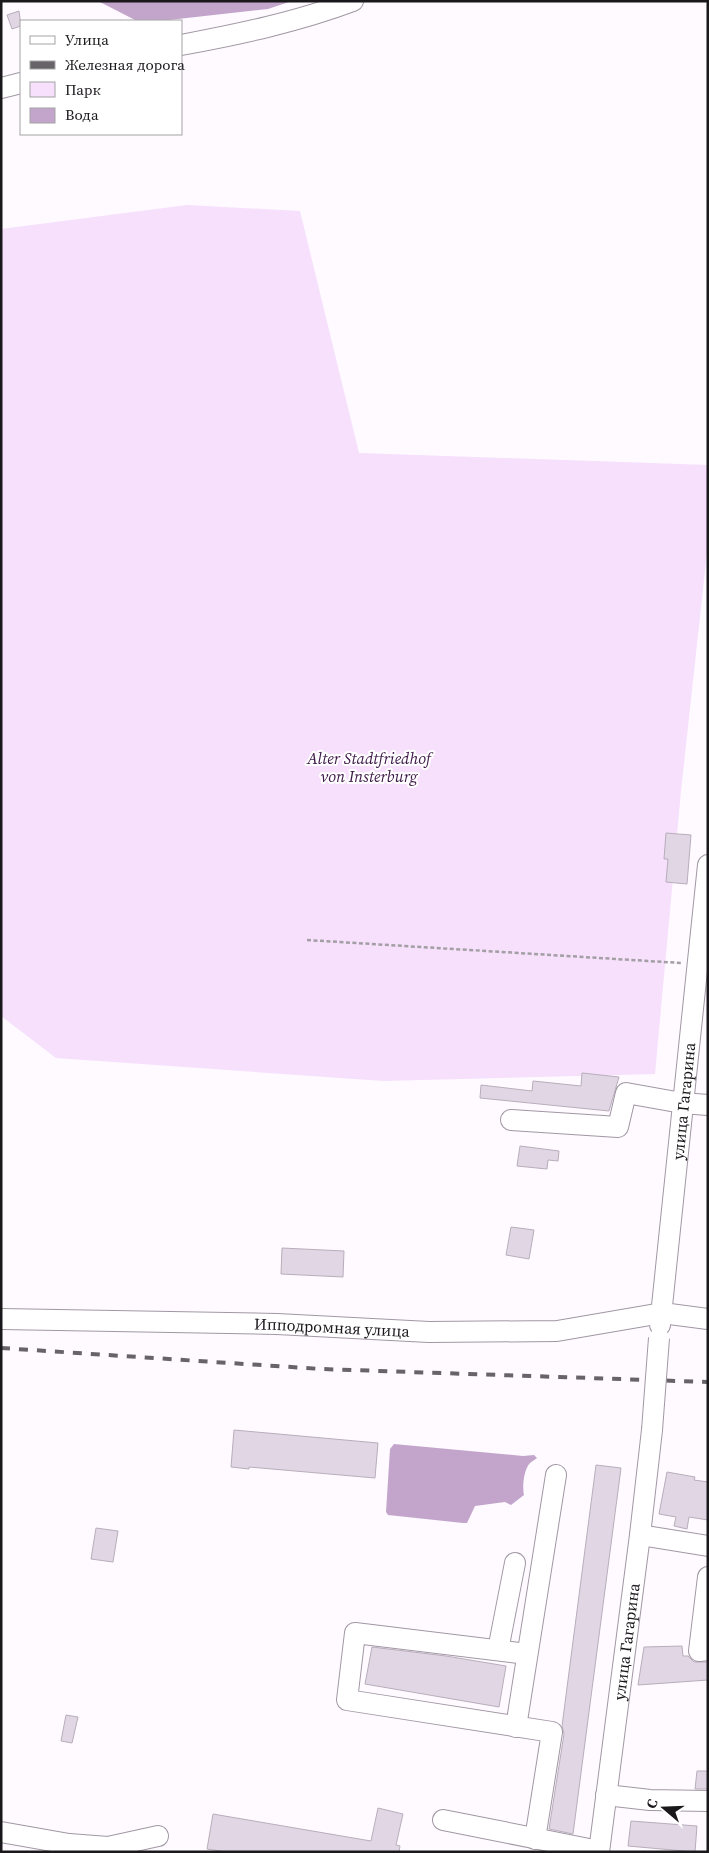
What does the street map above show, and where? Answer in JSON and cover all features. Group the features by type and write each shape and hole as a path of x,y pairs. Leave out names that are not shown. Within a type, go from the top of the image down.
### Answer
{"street":[{"path":"182,45 266,28 317,14 353,1"},
{"path":"1,88 20,83"},
{"name":"улица Гагарина","path":"599,1851 652,1430 682,1103 708,864"},
{"path":"511,1120 618,1127 626,1094 708,1105"},
{"name":"Ипподромная улица","path":"1,1319 277,1324 448,1332 557,1331 662,1313 708,1319"},
{"path":"516,1727 556,1475"},
{"path":"640,1535 708,1546"},
{"path":"498,1650 515,1563"},
{"path":"708,1577 699,1651 708,1650"},
{"path":"527,1654 355,1633 347,1700 552,1732 535,1839"},
{"path":"606,1795 650,1800 708,1802"},
{"path":"443,1820 599,1851"},
{"path":"1,1832 69,1844 108,1848 158,1836"}],"path":[{"path":"307,940 697,964"}],"green space":[{"name":"Alter Stadtfriedhof von Insterburg","path":"187,205 300,211 359,453 708,465 708,543 681,791 655,1074 383,1081 56,1058 1,1016 1,229"}],"water":[{"path":"98,1 292,1 268,9 169,20 135,20"},
{"path":"394,1444 523,1456 534,1455 537,1458 526,1469 523,1483 524,1495 511,1505 505,1502 475,1506 467,1523 463,1523 388,1515 386,1512 390,1449"}],"building":[{"path":"19,11 20,26 12,29 7,15"},
{"path":"666,833 691,835 687,884 666,882 668,859 664,859"},
{"path":"582,1073 619,1077 609,1111 480,1098 481,1085 532,1091 533,1081 581,1086"},
{"path":"520,1146 559,1151 558,1161 548,1160 547,1169 517,1166"},
{"path":"511,1227 534,1230 529,1259 506,1255"},
{"path":"282,1248 344,1251 343,1277 281,1274"},
{"path":"234,1430 378,1443 375,1478 231,1467"},
{"path":"596,1465 621,1468 573,1834 549,1829 564,1734 562,1726"},
{"path":"667,1472 695,1477 694,1480 708,1482 708,1520 689,1517 687,1529 674,1526 676,1517 659,1514"},
{"path":"96,1528 118,1531 113,1562 91,1559"},
{"path":"682,1646 683,1656 688,1656 694,1662 708,1662 708,1680 638,1685 644,1647"},
{"path":"372,1647 506,1666 499,1707 365,1684"},
{"path":"66,1715 78,1717 72,1743 61,1741"},
{"path":"697,1771 708,1771 708,1789 695,1789"},
{"path":"378,1808 403,1814 396,1845 400,1846 399,1852 226,1852 207,1849 213,1814 371,1841"},
{"path":"631,1821 697,1826 695,1852 628,1846"}],"railway":[{"path":"1,1348 321,1369 708,1382"}]}
